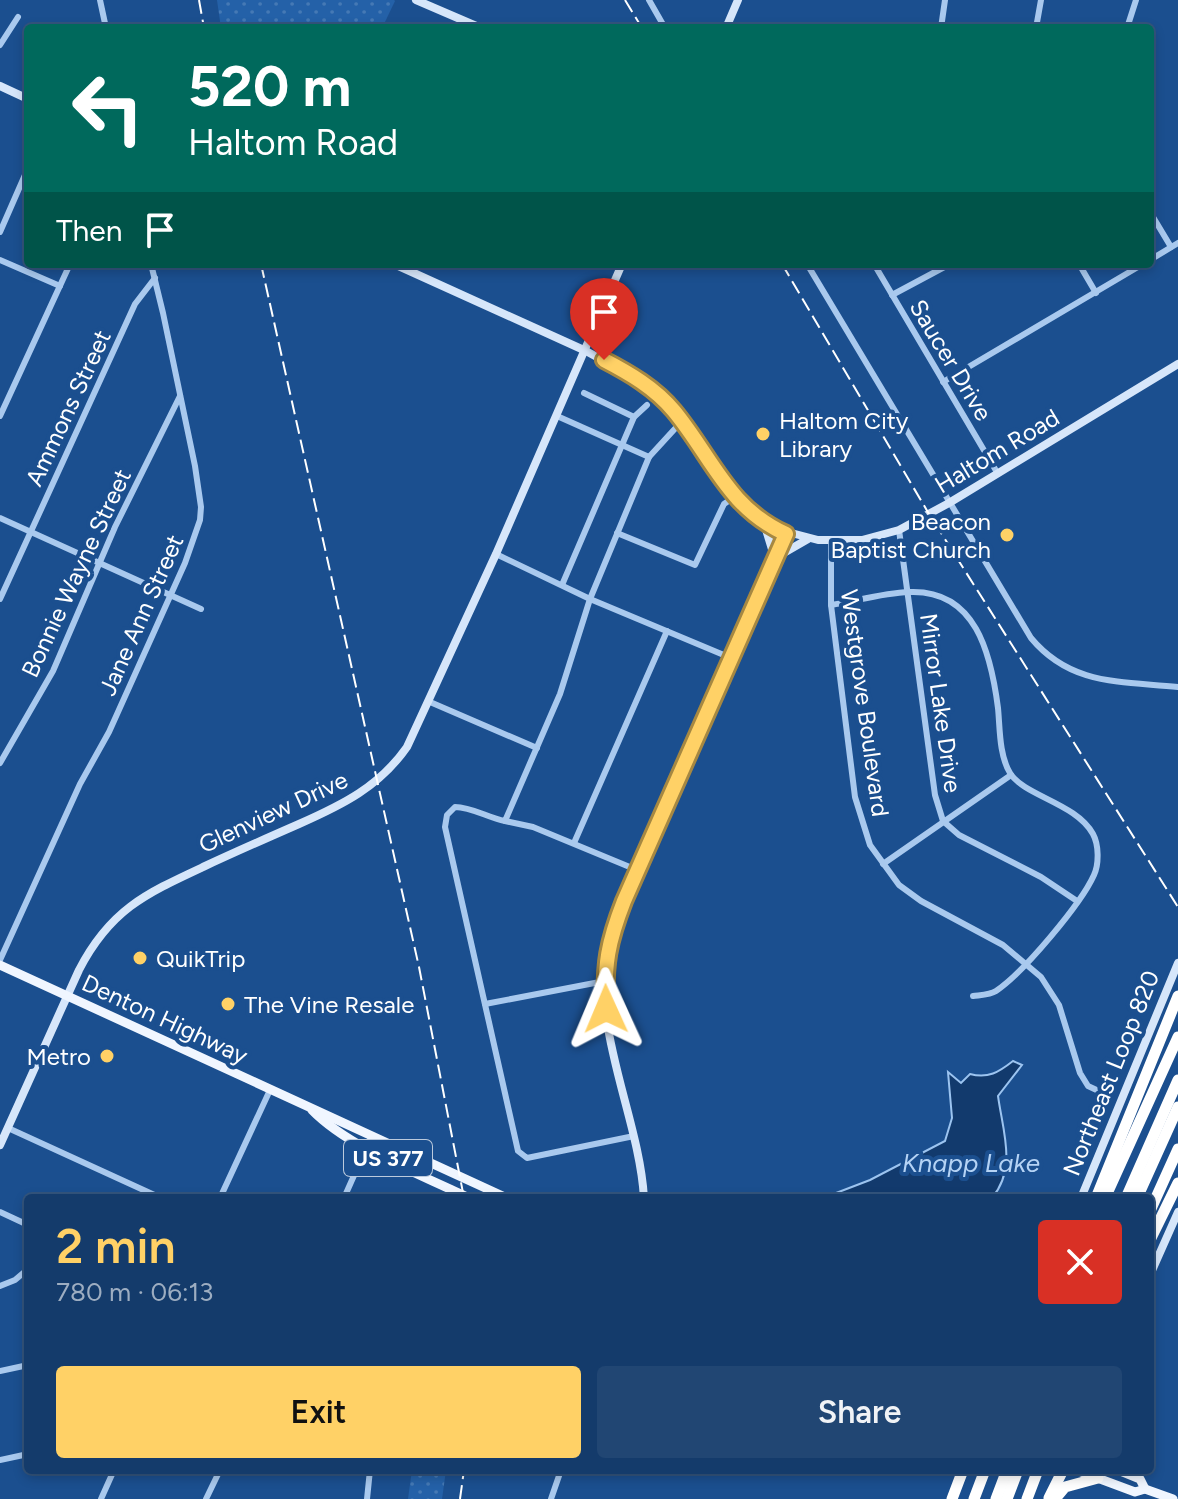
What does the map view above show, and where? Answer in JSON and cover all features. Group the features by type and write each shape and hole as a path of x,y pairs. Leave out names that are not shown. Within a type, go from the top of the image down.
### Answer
{"highway":[{"path":"1098,1194 1178,996"},
{"path":"1107,1194 1178,1037"},
{"path":"1128,1194 1178,1080"},
{"path":"1139,1194 1178,1107"},
{"path":"1154,1202 1178,1149"},
{"path":"1154,1232 1178,1183"},
{"path":"952,1499 961,1474"},
{"path":"974,1499 983,1474"},
{"path":"996,1499 1005,1474"},
{"path":"1007,1499 1016,1474"},
{"path":"1027,1499 1036,1474"},
{"path":"1052,1499 1061,1474"},
{"path":"1052,1499 1065,1487 1098,1478"}],"main road":[{"path":"416,0 472,24"},
{"path":"728,24 738,0"},
{"path":"0,86 24,97"},
{"name":"Haltom Road","path":"403,268 586,351 646,384 682,421 734,497 764,522 786,534 831,542 862,540 899,530 998,474 1178,364"},
{"name":"Glenview Drive","path":"0,1145 94,945 130,905 149,892 346,803 378,782 394,766 430,702 620,268"},
{"path":"764,522 775,559"},
{"path":"643,1194 606,1009 609,941 637,870 786,534"},
{"path":"775,559 808,539"},
{"name":"Denton Highway","path":"0,962 312,1110 498,1194"},
{"name":"Northeast Loop 820","path":"1083,1194 1178,963"},
{"name":"Denton Highway","path":"312,1110 325,1124 461,1194"},
{"path":"1154,1266 1178,1212"},
{"path":"1087,1474 1135,1492 1149,1490 1173,1499"},
{"path":"1128,1474 1140,1479 1149,1490"}],"street":[{"path":"100,0 105,24"},
{"path":"649,0 663,24"},
{"path":"942,24 945,0"},
{"path":"1037,24 1041,0"},
{"path":"1128,24 1136,0"},
{"path":"0,45 18,17"},
{"path":"0,232 24,177"},
{"path":"1154,218 1174,245 1154,258"},
{"path":"0,260 60,286"},
{"path":"0,416 68,268"},
{"name":"Jane Ann Street","path":"0,962 51,844 109,732 170,596 202,513 152,268"},
{"path":"809,268 949,503 1043,653 1063,667 1089,678 1178,687"},
{"name":"Saucer Drive","path":"876,268 998,474"},
{"path":"892,295 943,268"},
{"path":"1081,268 1096,293"},
{"path":"943,382 1137,268"},
{"name":"Ammons Street","path":"0,599 135,304 155,278"},
{"path":"584,393 634,417"},
{"name":"Bonnie Wayne Street","path":"0,763 53,671 99,563 180,396"},
{"path":"562,585 634,417 647,405"},
{"path":"557,416 649,457"},
{"path":"505,821 560,694 590,599 649,457 682,421"},
{"path":"617,533 695,565 724,504 734,497"},
{"path":"0,518 201,609"},
{"name":"Mirror Lake Drive","path":"899,530 935,795 943,821 959,835 1041,877 1077,901"},
{"name":"Westgrove Boulevard","path":"831,542 831,605 855,797 870,845 899,885 921,901 1003,945 1028,963 1059,1005 1080,1073 1088,1086 1105,1094"},
{"path":"496,554 590,599 731,658"},
{"path":"831,605 908,592 936,593 963,609 973,624 992,669 1004,756 1011,775 1069,809 1094,835 1098,848 1095,875 1077,901 1028,963 993,993 973,996"},
{"path":"574,843 667,631"},
{"path":"430,702 537,748"},
{"path":"883,864 1011,775"},
{"path":"634,1136 527,1158 518,1151 445,827 447,815 455,807 464,807 489,818 533,827 637,870"},
{"path":"485,1004 605,981"},
{"path":"222,1194 270,1090"},
{"path":"8,1128 152,1194"},
{"path":"346,1194 372,1135"},
{"path":"0,1212 24,1223"},
{"path":"0,1286 24,1272"},
{"path":"0,1371 24,1366"},
{"path":"0,1460 24,1455"},
{"path":"101,1499 112,1474"},
{"path":"206,1499 218,1474"},
{"path":"367,1499 370,1474"},
{"path":"551,1499 560,1474"}],"shaded area":[{"path":"217,0 395,1 384,24 220,24"},
{"path":"411,1474 445,1474 442,1499 408,1499"}],"water":[{"name":"Knapp Lake","path":"1013,1061 1022,1065 998,1096 1006,1162 995,1194 833,1194 870,1180 945,1141 952,1118 948,1072 961,1083 970,1074 993,1074"}],"railway":[{"path":"199,0 203,24"},
{"path":"625,0 640,24"},
{"path":"262,268 419,967 463,1194"},
{"path":"784,268 929,514 1178,907"},
{"path":"460,1499 463,1474"}],"place":[{"name":"Haltom City Library","path":"763,434"},
{"name":"Beacon Baptist Church","path":"1007,535"},
{"name":"QuikTrip","path":"140,958"},
{"name":"The Vine Resale","path":"228,1004"},
{"name":"Metro","path":"107,1056"}],"route":[{"path":"604,360 646,384 671,408 737,501 786,534 624,901 606,958 606,1009"}]}
